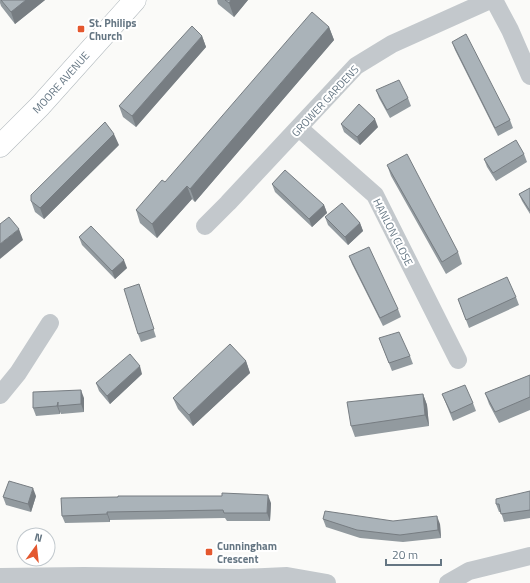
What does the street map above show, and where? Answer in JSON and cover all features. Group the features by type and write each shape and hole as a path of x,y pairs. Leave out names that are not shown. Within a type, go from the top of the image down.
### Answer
{"street":[{"name":"MOORE AVENUE","path":"0,146 40,106 135,0"},
{"name":"GROWER GARDENS","path":"205,226 356,66 392,44 490,0"},
{"path":"494,0 510,30 530,76"},
{"name":"HANLON CLOSE","path":"299,128 375,196 458,360"},
{"path":"0,395 18,373 50,324"},
{"path":"448,583 469,571 530,556"},
{"path":"0,577 84,576 240,578 287,576 327,583"}],"building":[{"path":"1,0 26,0 11,12"},
{"path":"312,12 329,27 190,189 187,186 152,224 136,210 162,180 165,182"},
{"path":"192,26 202,36 132,116 119,106"},
{"path":"466,34 510,120 495,128 452,42"},
{"path":"399,80 408,98 387,110 376,90"},
{"path":"359,104 375,119 357,137 341,124"},
{"path":"105,122 114,134 40,208 31,201 31,195"},
{"path":"516,140 524,154 493,173 484,159"},
{"path":"407,154 458,252 442,262 387,165"},
{"path":"285,170 324,205 309,219 272,184"},
{"path":"530,188 530,211 519,194"},
{"path":"342,203 360,223 345,237 325,217"},
{"path":"9,217 19,229 0,244 0,224"},
{"path":"91,226 124,260 112,271 79,237"},
{"path":"369,247 398,309 380,318 349,256"},
{"path":"507,277 516,297 466,320 458,299"},
{"path":"139,284 154,329 138,334 124,289"},
{"path":"399,332 410,356 389,363 379,338"},
{"path":"230,344 246,361 189,415 173,398"},
{"path":"130,354 140,366 107,396 96,383"},
{"path":"530,375 530,397 495,412 485,393"},
{"path":"465,385 473,403 451,413 442,394"},
{"path":"81,390 81,404 58,406 58,402 57,406 33,408 33,392"},
{"path":"423,394 425,415 351,426 347,402"},
{"path":"9,481 33,488 28,504 3,497"},
{"path":"530,491 530,510 501,514 499,504 496,504 496,499"},
{"path":"222,493 268,495 267,513 224,513 223,510 107,512 107,514 62,516 61,498 118,496 222,496"},
{"path":"325,511 393,521 437,516 438,530 400,535 357,530 323,519"}],"place":[{"name":"St. Philips Church","path":"81,29"},
{"name":"Cunningham Crescent","path":"209,552"}]}
